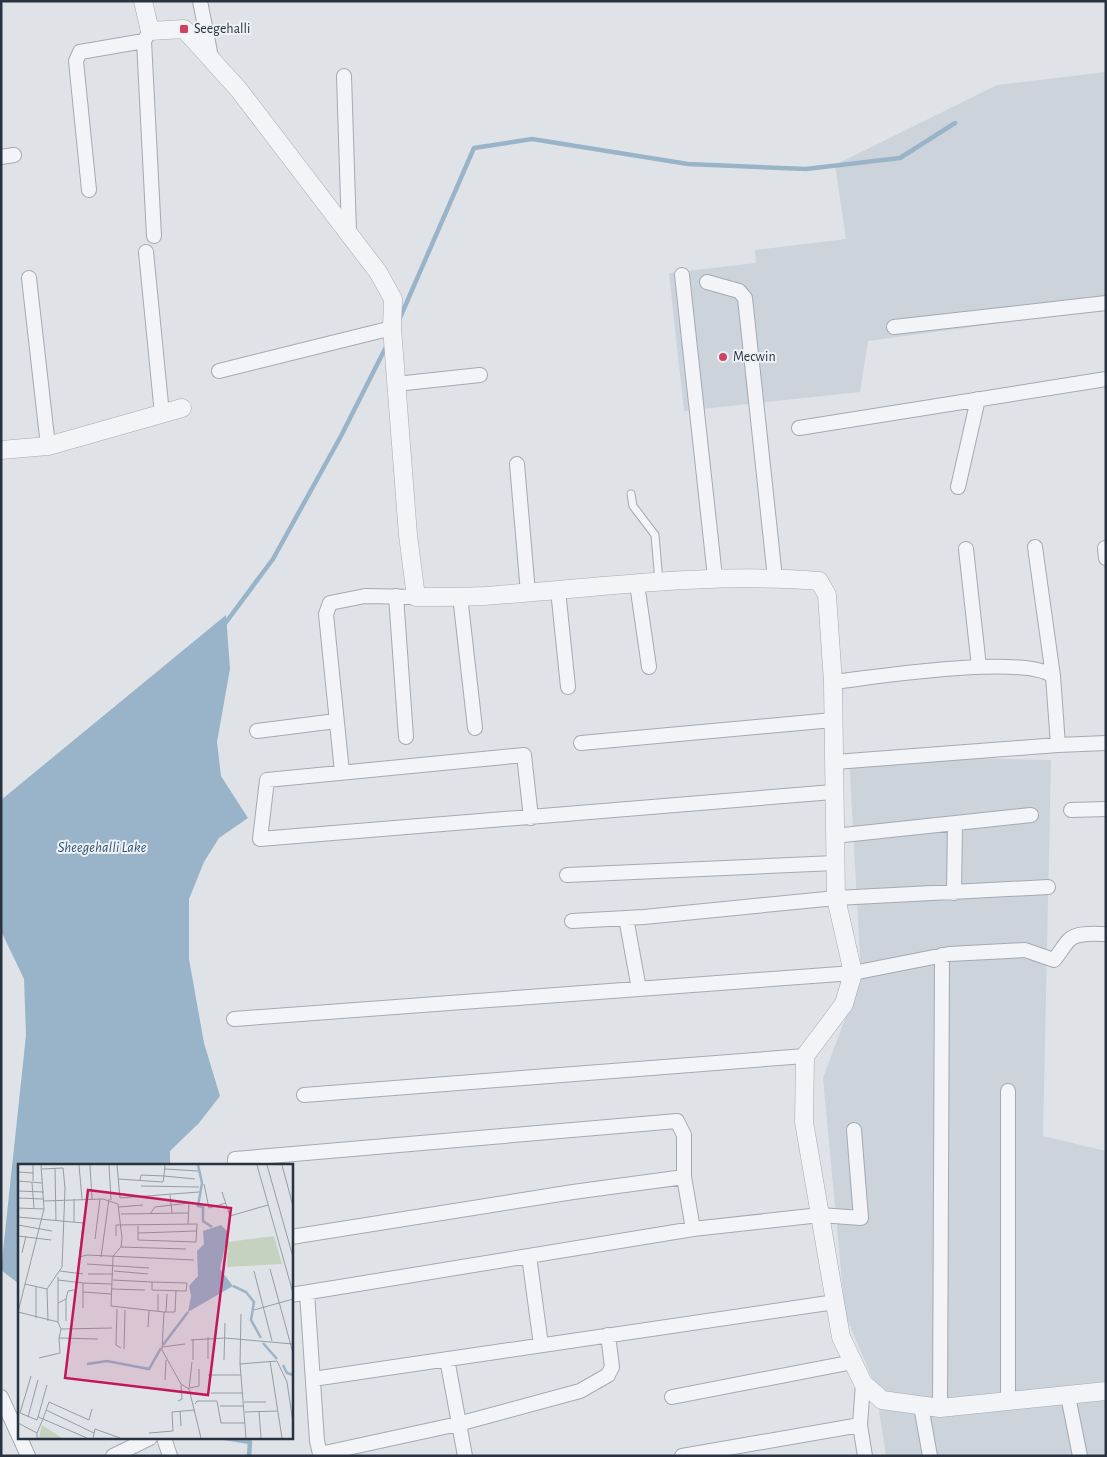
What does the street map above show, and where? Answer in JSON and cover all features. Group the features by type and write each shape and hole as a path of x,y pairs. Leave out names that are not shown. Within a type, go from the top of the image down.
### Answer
{"street":[{"path":"143,1 147,36 154,236"},
{"path":"200,1 211,57"},
{"path":"89,190 76,61 80,52 184,29 211,57 349,232 378,272 393,299 392,328 396,384 416,597"},
{"path":"344,76 349,232"},
{"path":"146,252 162,414"},
{"path":"682,275 715,578"},
{"path":"29,278 48,446"},
{"path":"707,282 739,291 745,298 775,578"},
{"path":"894,327 1106,303"},
{"path":"219,371 392,328"},
{"path":"396,384 480,375"},
{"path":"798,428 1106,379"},
{"path":"958,487 978,399"},
{"path":"1,450 48,446 182,408"},
{"path":"517,464 528,592"},
{"path":"1035,547 1053,676 1058,745"},
{"path":"966,549 979,667"},
{"path":"342,772 326,614 330,603 365,596 460,596 715,578 775,578 819,581 827,595 832,682 835,762 833,792 836,898 854,973 844,1004 805,1056 804,1122 841,1337 863,1383 882,1400 940,1408 1106,1391"},
{"path":"638,584 650,667"},
{"path":"558,590 568,688"},
{"path":"396,596 406,737"},
{"path":"460,596 475,728"},
{"path":"832,682 979,667 1026,666 1045,670 1053,676"},
{"path":"581,743 833,720"},
{"path":"257,731 336,721"},
{"path":"835,762 1058,745 1106,744"},
{"path":"530,818 524,755 266,780 260,839 530,818 833,792"},
{"path":"1071,810 1106,809"},
{"path":"834,836 1031,815"},
{"path":"954,893 955,823"},
{"path":"567,875 835,863"},
{"path":"572,921 626,918 836,898 1048,887"},
{"path":"626,918 639,989"},
{"path":"234,1019 854,973 942,955 1025,950 1054,960 1068,940 1078,935 1106,934"},
{"path":"940,1408 942,955"},
{"path":"304,1096 805,1056"},
{"path":"1008,1091 1008,1402"},
{"path":"235,1164 235,1158 678,1121 684,1135 684,1177 693,1229"},
{"path":"292,1295 693,1229 820,1215 861,1218 854,1130"},
{"path":"292,1237 573,1192 684,1177"},
{"path":"529,1256 541,1345"},
{"path":"307,1293 317,1441 320,1454 458,1424 580,1392 608,1376 612,1366 608,1335"},
{"path":"313,1378 835,1302"},
{"path":"447,1359 465,1456"},
{"path":"672,1398 853,1362"},
{"path":"863,1383 860,1425 865,1456"},
{"path":"1068,1396 1080,1456"},
{"path":"1,1397 18,1435"},
{"path":"921,1406 930,1456"},
{"path":"682,1456 860,1425"},
{"path":"20,1440 28,1456"},
{"path":"113,1456 146,1440"},
{"path":"165,1440 170,1456"}],"lane":[{"path":"631,494 633,506 655,535 659,582"}],"shaded area":[{"path":"1106,72 1106,309 868,341 860,392 684,411 669,273 756,263 755,250 846,239 835,165 997,85"},
{"path":"849,755 1051,760 1043,1136 1106,1151 1106,1456 886,1456 875,1385 845,1314 823,1078 861,976"}],"water":[{"name":"Sheegehalli Lake","path":"226,615 230,669 217,742 221,776 248,818 219,838 204,862 189,899 189,959 204,1043 220,1096 199,1123 170,1151 170,1164 18,1164 18,1283 1,1270 26,1035 24,979 1,931 1,800"}],"waterway":[{"path":"399,320 474,148 532,139 688,164 806,169 900,158 955,123"},
{"path":"224,625 273,559 341,436 387,345"},
{"path":"238,1440 250,1442 249,1456"}],"place":[{"name":"Seegehalli","path":"184,29"},
{"name":"Mecwin","path":"723,357"}]}
